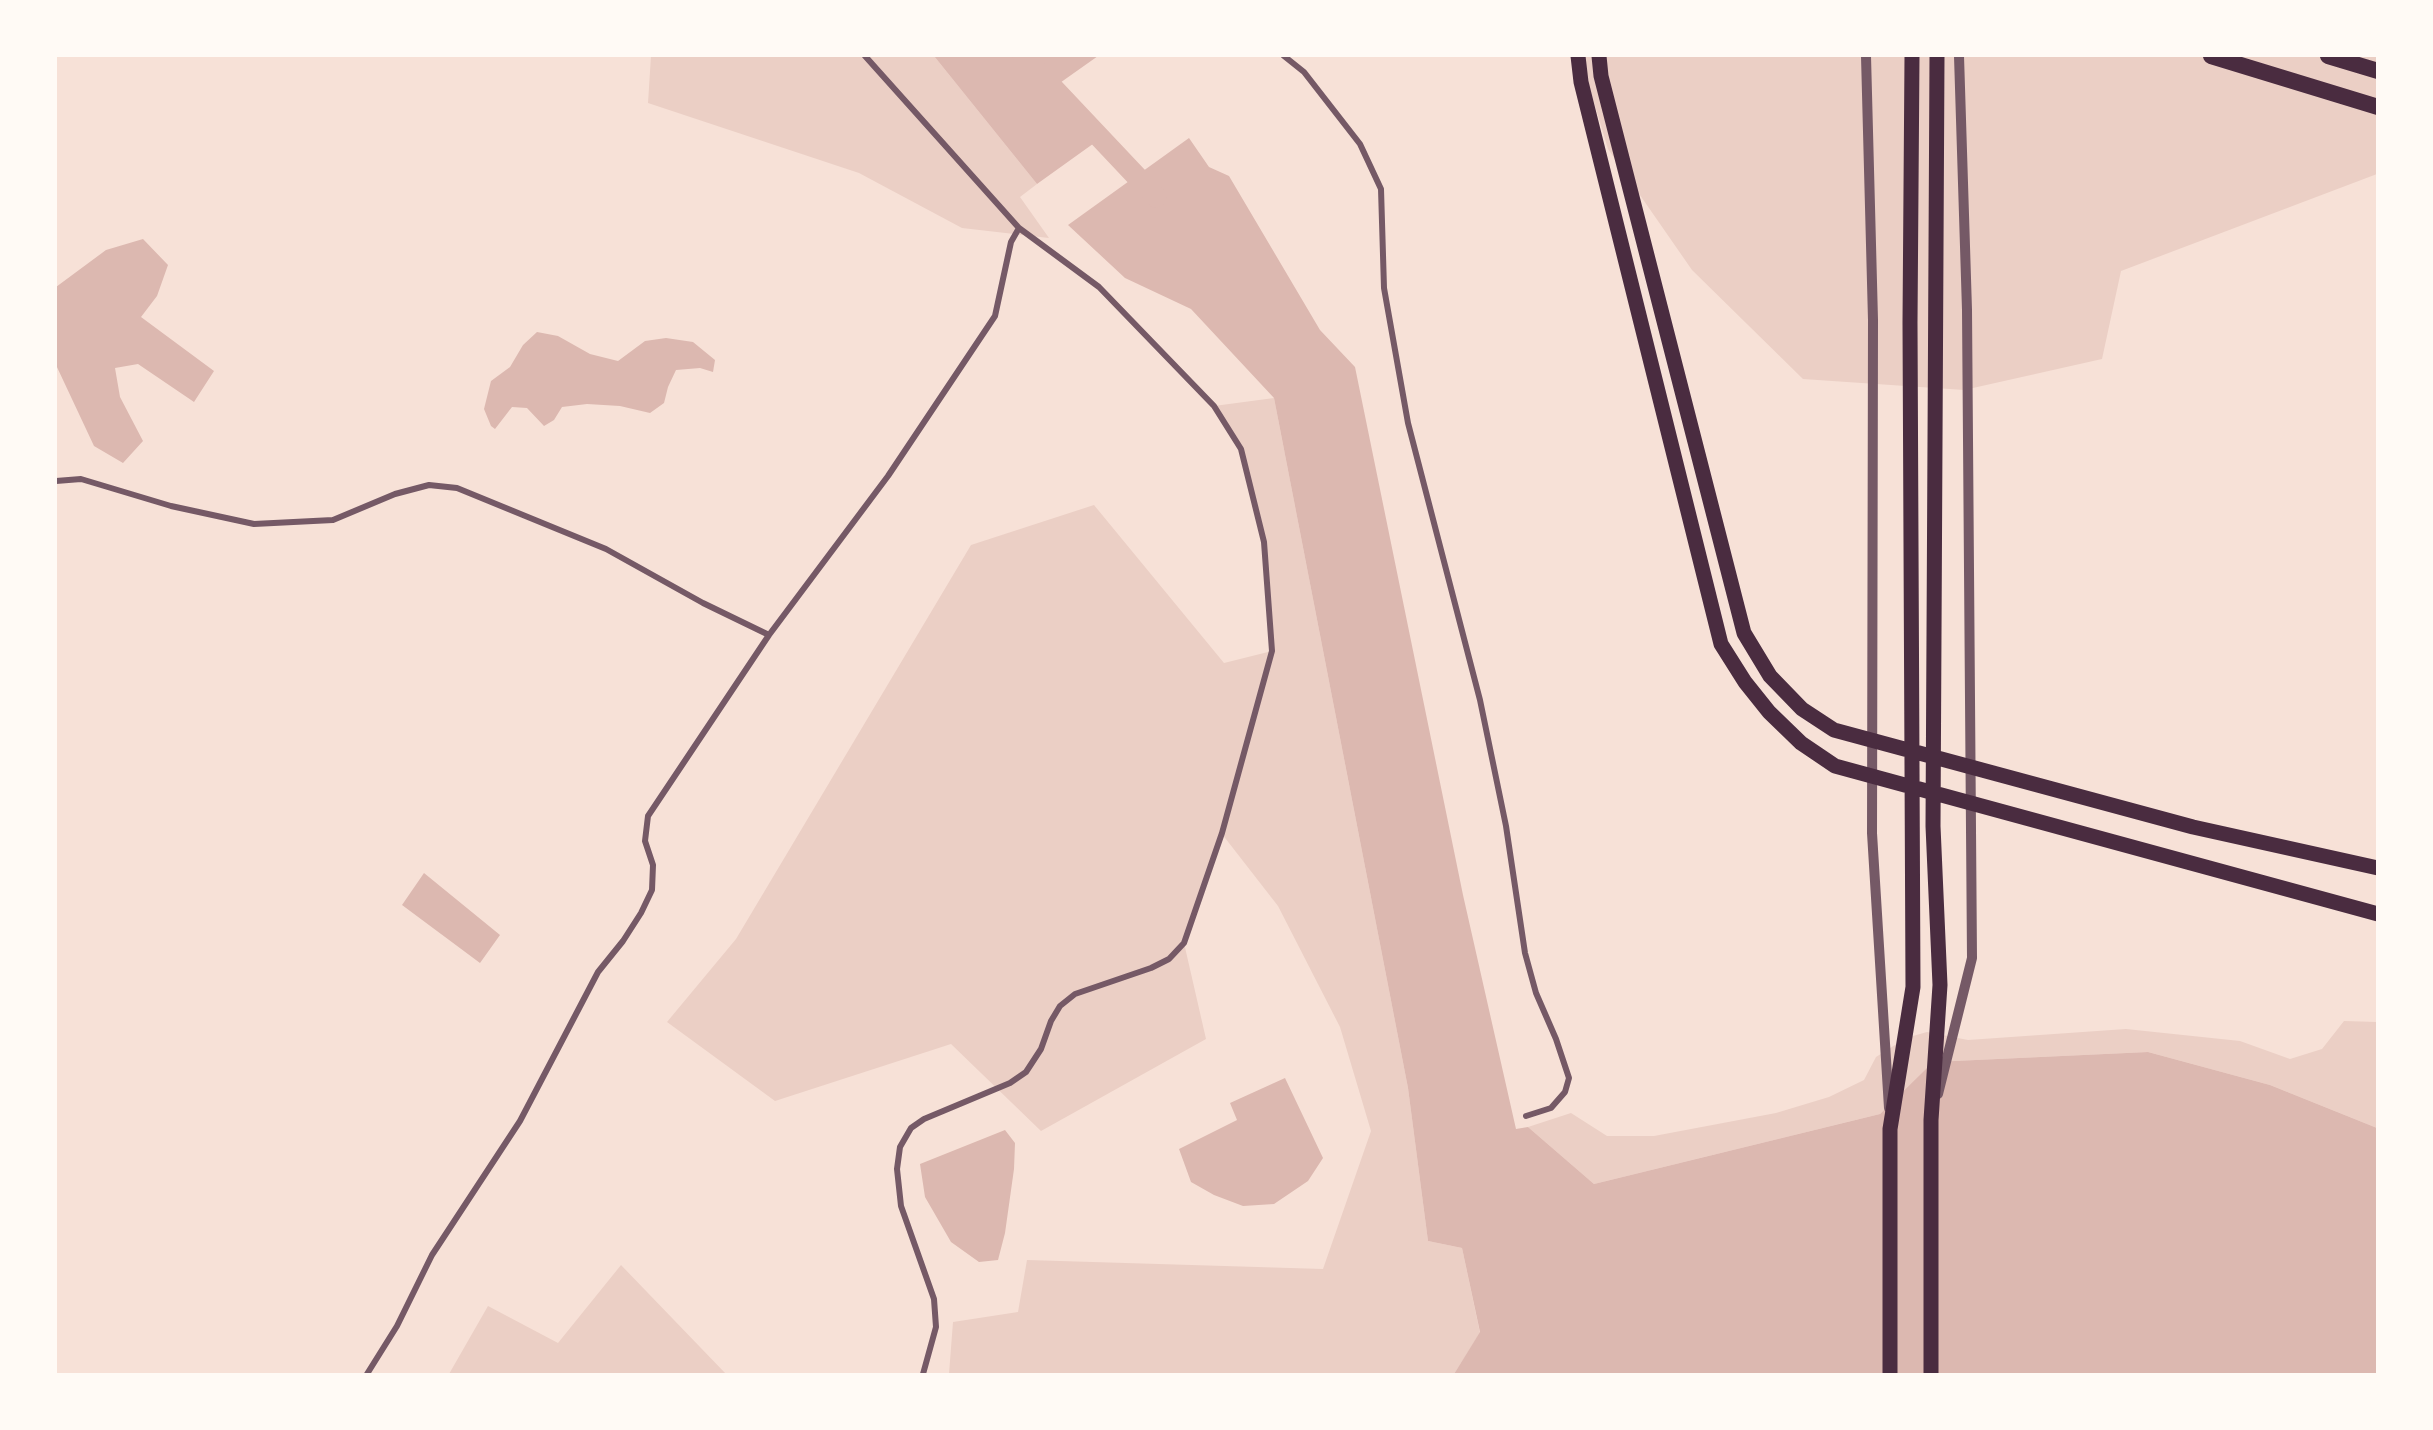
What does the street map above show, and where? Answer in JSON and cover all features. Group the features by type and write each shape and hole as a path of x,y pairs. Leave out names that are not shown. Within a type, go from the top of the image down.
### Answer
{"highway":[{"path":"2211,56 2378,106"},
{"path":"2328,56 2378,71"}],"main road":[{"path":"1578,56 1581,82 1721,644 1745,682 1769,712 1801,743 1835,766 2378,914"},
{"path":"1599,56 1601,76 1744,633 1770,676 1802,709 1834,730 2193,827 2378,868"},
{"path":"1890,1374 1890,1129 1913,987 1910,334 1912,56"},
{"path":"1931,1374 1931,1120 1940,985 1933,826 1937,56"}],"street":[{"path":"865,56 1019,228 1099,287 1214,406 1241,449 1264,542 1272,651 1222,833 1184,943 1169,959 1151,968 1075,994 1060,1006 1051,1021 1041,1049 1026,1072 1010,1083 924,1119 911,1128 900,1147 897,1169 901,1206 934,1299 936,1327 923,1374"},
{"path":"1284,56 1304,72 1360,144 1381,189 1384,288 1408,423 1480,700 1506,826 1525,953 1536,993 1556,1039 1569,1078 1565,1092 1551,1108 1526,1116"},
{"path":"1866,56 1873,320 1872,833 1890,1129"},
{"path":"1931,1120 1972,958 1966,310 1959,56"},
{"path":"367,1374 397,1326 432,1255 520,1121 598,972 623,941 641,913 652,890 653,865 645,841 648,816 769,635 888,476 995,316 1011,242 1019,228"},
{"path":"56,481 81,479 171,506 254,524 333,520 395,494 429,485 457,488 606,549 703,603 769,635"}],"shaded area":[{"path":"651,56 934,56 1037,184 1020,197 1049,238 962,228 859,173 648,103"},
{"path":"934,56 1098,56 1057,85 1097,141 1037,184"},
{"path":"1580,56 2377,56 2377,174 2121,271 2102,359 1964,390 1803,379 1692,270 1608,149"},
{"path":"1189,138 1209,167 1229,176 1320,330 1355,367 1463,895 1516,1129 1528,1127 1594,1184 1880,1114 1933,1062 2148,1052 2270,1085 2377,1128 2377,1374 1454,1374 1480,1332 1462,1248 1428,1241 1408,1088 1274,398 1191,309 1125,278 1068,225"},
{"path":"143,239 168,265 157,296 141,317 214,371 194,402 138,364 115,368 120,397 143,441 123,463 94,446 56,365 56,287 106,250"},
{"path":"537,332 558,336 590,354 618,361 645,341 666,338 693,342 715,360 713,372 700,368 676,370 664,403 650,413 620,406 587,404 562,407 554,420 544,426 527,408 512,407 495,429 491,426 484,409 491,381 510,367 523,345"},
{"path":"1274,398 1408,1088 1428,1241 1462,1248 1480,1333 1454,1374 949,1374 953,1322 1018,1312 1027,1260 1323,1269 1371,1131 1340,1027 1278,906 1222,834 1184,943 1206,1039 1041,1131 951,1044 775,1101 667,1022 736,939 971,545 1094,505 1224,663 1272,651 1264,542 1241,449 1214,406"},
{"path":"424,873 500,935 480,963 402,905"},
{"path":"2344,1021 2377,1022 2377,1128 2270,1085 2148,1052 1933,1062 1880,1114 1594,1184 1528,1127 1571,1113 1607,1136 1654,1136 1776,1113 1829,1097 1864,1080 1876,1057 1906,1038 1927,1032 1968,1040 2126,1029 2240,1041 2290,1059 2322,1049"},
{"path":"1285,1078 1323,1158 1308,1181 1274,1204 1243,1206 1214,1195 1191,1182 1179,1149 1237,1120 1230,1103"},
{"path":"1005,1130 1015,1143 1014,1169 1005,1233 998,1260 979,1262 951,1242 925,1197 920,1164"},
{"path":"621,1265 726,1374 449,1374 488,1306 558,1343"}],"waterway":[{"path":"1023,56 1156,197"}]}
